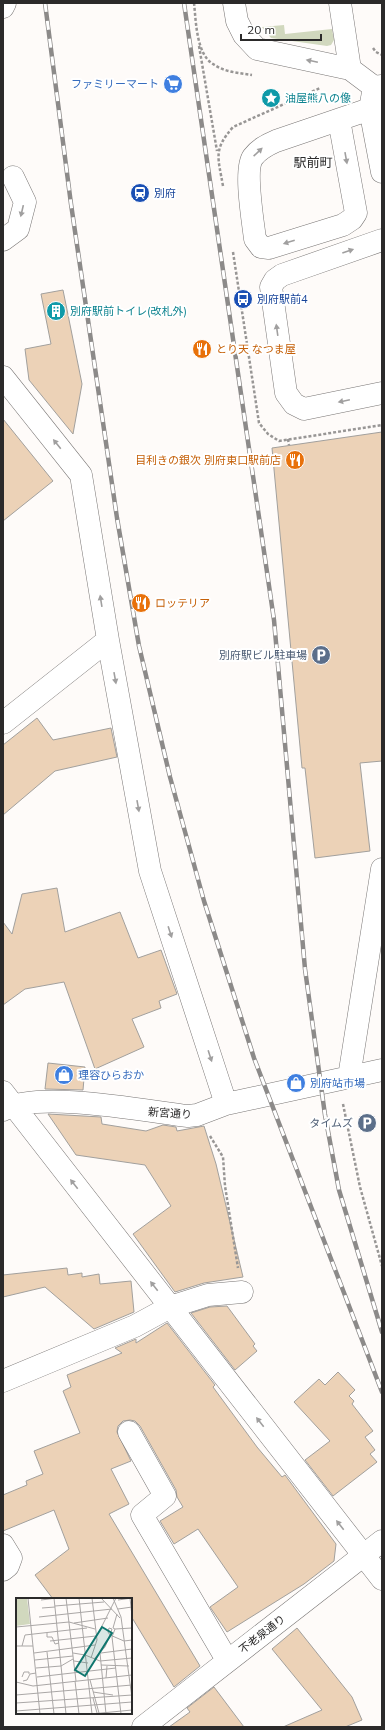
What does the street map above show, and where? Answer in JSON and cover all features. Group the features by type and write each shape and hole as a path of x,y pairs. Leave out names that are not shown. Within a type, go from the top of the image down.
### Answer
{"street":[{"path":"3,7 5,3"},
{"path":"234,3 237,21 244,35 257,49 350,69 378,86 370,109 382,172"},
{"path":"340,3 350,69"},
{"path":"339,120 356,213 352,219 343,225 269,248 261,247 255,239 248,169 252,157 262,147 276,141 370,109"},
{"path":"3,240 18,229 25,202 14,177"},
{"path":"382,240 282,275 275,280 271,287 286,393 294,404 304,409 382,393"},
{"path":"3,377 81,475 108,640 150,871 226,1104"},
{"path":"3,723 108,640"},
{"path":"349,1077 382,869"},
{"name":"新宮通り","path":"6,1102 57,1101 188,1116 197,1115 226,1104 382,1070"},
{"path":"6,1102 170,1307 382,1579"},
{"path":"3,1381 135,1326 170,1307 208,1295 242,1292"},
{"path":"130,1432 164,1496 142,1515 227,1660"},
{"name":"不老泉通り","path":"143,1727 227,1660 382,1541"},
{"path":"3,1545 11,1558 8,1566 3,1570"}],"path":[{"path":"199,42 217,152"},
{"path":"376,52 382,55"},
{"path":"288,439 289,445"},
{"path":"342,1100 360,1187 382,1266"},
{"path":"197,1115 223,1157 230,1222 242,1292"}],"green space":[{"path":"284,25 285,34 332,29 334,40 331,45 327,46 271,38 262,27"}],"building":[{"path":"63,290 82,384 73,434 29,380 25,349 51,344 41,294"},
{"path":"3,419 53,481 3,521"},
{"name":"別府駅ビル駐車場","path":"382,432 382,761 360,763 370,851 315,858 305,768 302,768 272,448"},
{"path":"37,718 53,740 111,728 117,757 55,771 3,815 3,745"},
{"path":"57,888 65,932 120,912 138,958 161,950 177,994 159,1001 161,1008 132,1019 144,1047 95,1069 64,982 25,989 3,1005 3,922 12,934 22,894"},
{"path":"48,1063 85,1067 83,1090 45,1089"},
{"path":"48,1114 101,1117 102,1124 146,1131 163,1125 176,1127 177,1131 204,1126 216,1164 243,1277 204,1283 175,1292 133,1234 171,1206 145,1165 76,1155"},
{"path":"67,1268 68,1275 82,1273 82,1277 99,1274 100,1284 131,1281 134,1312 94,1329 45,1287 3,1297 3,1275"},
{"path":"227,1306 255,1344 253,1346 257,1351 235,1370 191,1313 210,1307"},
{"path":"167,1323 215,1385 213,1387 257,1447 282,1477 285,1475 336,1544 334,1561 304,1584 227,1632 210,1607 238,1587 198,1529 174,1544 160,1521 183,1507 177,1497 176,1490 140,1426 135,1421 123,1421 118,1426 117,1432 131,1461 111,1469 129,1504 109,1514 200,1666 174,1687 132,1618 132,1598 52,1598 35,1575 69,1549 54,1510 3,1531 3,1495 27,1485 26,1481 43,1474 34,1451 80,1433 63,1391 71,1387 67,1375 122,1353 115,1348 136,1339 136,1343"},
{"path":"338,1372 355,1390 349,1396 354,1401 352,1404 373,1431 365,1437 375,1450 370,1454 377,1462 333,1496 305,1460 330,1441 294,1402 319,1379 325,1385"},
{"path":"297,1628 352,1697 362,1720 345,1727 283,1727 322,1710 272,1649"},
{"path":"214,1687 244,1727 169,1727 190,1712 187,1708"}],"railway":[{"path":"45,3 71,204 117,518 139,646 170,777 204,901 254,1058 382,1392"},
{"path":"184,3 274,620 305,969 325,1115 339,1190 382,1332"}],"place":[{"name":"ファミリーマート","path":"173,84"},
{"name":"油屋熊八の像","path":"271,98"},
{"name":"別府","path":"140,193"},
{"name":"別府駅前4","path":"243,299"},
{"name":"別府駅前トイレ(改札外)","path":"56,311"},
{"name":"とり天 なつま屋","path":"202,349"},
{"name":"目利きの銀次 別府東口駅前店","path":"295,460"},
{"name":"ロッテリア","path":"141,603"},
{"name":"別府駅ビル駐車場","path":"321,655"},
{"name":"理容ひらおか","path":"64,1075"},
{"name":"別府站市場","path":"296,1083"},
{"name":"タイムズ","path":"367,1123"}],"district":[{"name":"駅前町","path":"313,162"}]}
